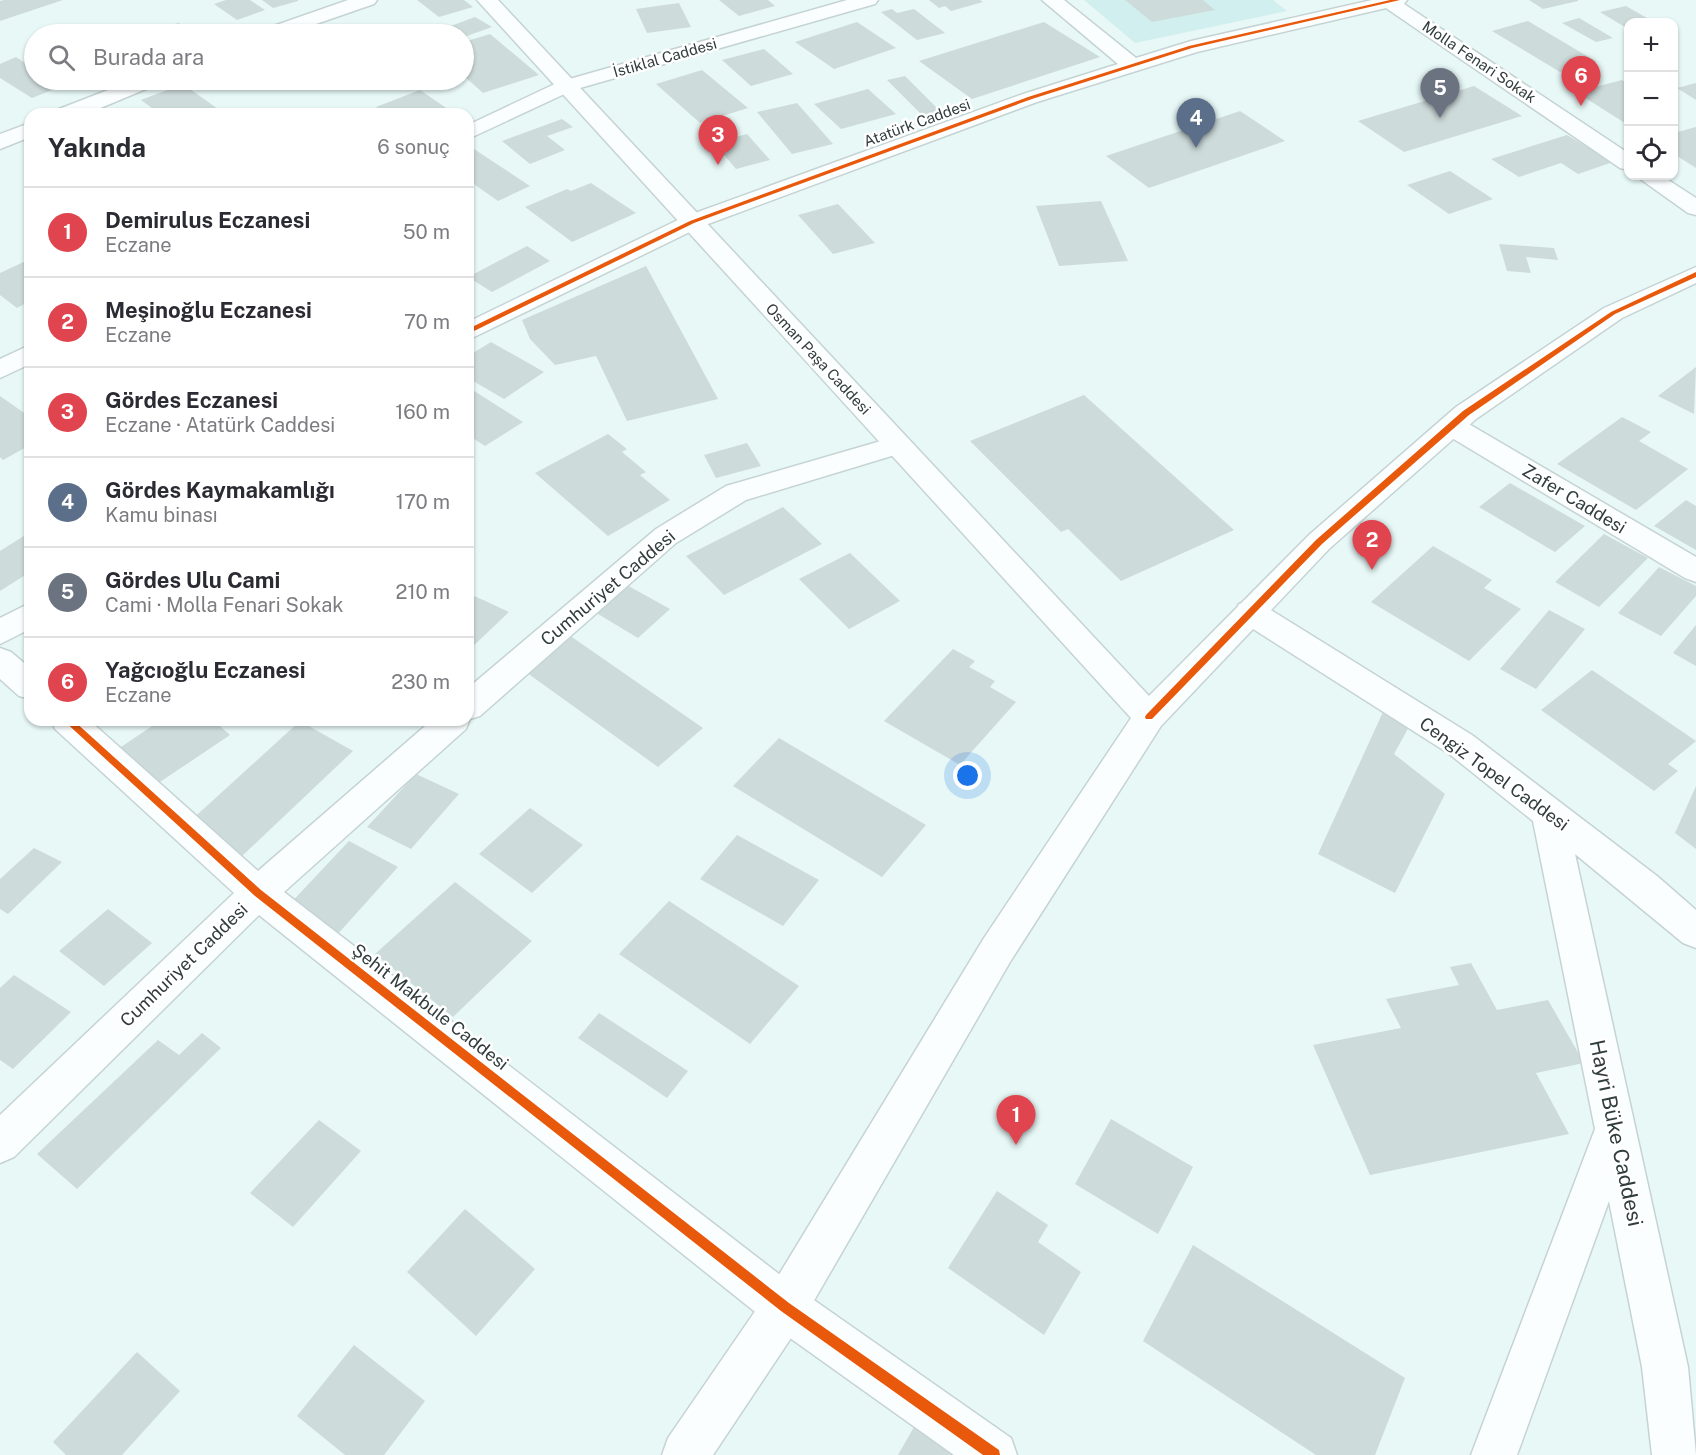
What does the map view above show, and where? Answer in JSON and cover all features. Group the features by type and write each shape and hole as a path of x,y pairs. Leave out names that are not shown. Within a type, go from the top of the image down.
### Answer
{"street":[{"path":"298,24 367,0"},
{"name":"Osman Paşa Caddesi","path":"487,0 1149,717"},
{"name":"İstiklal Caddesi","path":"474,130 566,86 868,0"},
{"path":"1052,0 1132,65"},
{"name":"Atatürk Caddesi","path":"474,329 692,222 1030,98 1191,47 1393,1"},
{"name":"Molla Fenari Sokak","path":"1393,1 1624,160"},
{"path":"82,108 126,90"},
{"path":"0,142 24,132"},
{"path":"1653,180 1696,208"},
{"path":"685,1455 784,1307 997,950 1149,717 1319,542 1466,413 1613,313 1696,274"},
{"path":"0,370 24,356"},
{"name":"Zafer Caddesi","path":"1452,426 1696,571"},
{"name":"Cumhuriyet Caddesi","path":"474,702 666,536 736,493 898,445"},
{"name":"Cengiz Topel Caddesi","path":"1250,612 1460,744 1644,887 1696,932"},
{"path":"0,633 24,618"},
{"path":"0,660 24,682"},
{"name":"Şehit Makbule Caddesi","path":"74,726 258,892 784,1307 994,1455"},
{"name":"Cumhuriyet Caddesi","path":"0,1143 258,892 447,726"},
{"name":"Hayri Büke Caddesi","path":"1549,812 1665,1367 1675,1455"},
{"path":"1494,1455 1615,1129"}],"shaded area":[{"path":"1084,0 1273,0 1287,11 1135,43"}],"building":[{"path":"63,0 0,21 0,1"},
{"path":"226,0 250,0 265,10 237,20 214,4"},
{"path":"262,0 298,0 298,1 273,8"},
{"path":"417,0 464,0 473,7 439,17"},
{"path":"719,0 768,0 775,6 739,16"},
{"path":"929,0 980,0 983,2 951,11 945,6 939,8"},
{"path":"1125,0 1203,0 1215,10 1152,22"},
{"path":"1529,0 1578,0 1578,1 1543,9"},
{"path":"679,3 691,27 647,33 636,9"},
{"path":"1626,6 1647,18 1624,18 1624,27 1600,12"},
{"path":"892,9 897,13 914,9 945,33 917,40 881,12"},
{"path":"475,17 492,27 474,33 474,24 456,24"},
{"path":"1579,18 1613,38 1596,42 1562,23"},
{"path":"1528,21 1597,62 1560,72 1492,31"},
{"path":"857,22 896,48 834,69 795,42"},
{"path":"1044,22 1100,57 972,99 919,61"},
{"path":"490,34 539,75 483,93 474,85 474,39"},
{"path":"764,49 793,74 751,86 722,60"},
{"path":"16,57 24,62 24,90 52,90 32,98 0,78 0,64"},
{"path":"702,70 748,108 700,123 656,84"},
{"path":"905,76 941,112 923,116 887,80"},
{"path":"1622,80 1624,81 1624,122 1576,92"},
{"path":"1696,83 1696,100 1678,89"},
{"path":"1474,86 1522,116 1404,152 1358,121"},
{"path":"868,89 896,114 841,129 814,104"},
{"path":"167,90 191,90 217,108 152,108 141,100"},
{"path":"420,90 446,108 377,108"},
{"path":"797,103 833,144 792,154 757,112"},
{"path":"1240,111 1285,141 1149,188 1106,156"},
{"path":"562,119 573,127 547,136 565,150 530,164 502,141"},
{"path":"1696,127 1696,168 1678,157 1678,132"},
{"path":"747,134 770,160 736,169 714,143"},
{"path":"1567,135 1613,162 1578,174 1561,163 1519,177 1491,159"},
{"path":"474,149 530,186 498,201 474,184"},
{"path":"1450,171 1493,199 1449,214 1407,185"},
{"path":"591,183 636,213 572,242 525,207 567,189 571,191"},
{"path":"1101,201 1128,261 1059,266 1036,206"},
{"path":"838,204 875,243 833,254 798,215"},
{"path":"1499,244 1554,248 1558,260 1526,257 1531,273 1507,271"},
{"path":"527,246 550,261 492,292 474,281 474,274"},
{"path":"24,262 24,304 17,308 0,295 0,273"},
{"path":"646,266 718,399 627,421 596,356 555,365 530,339 522,320"},
{"path":"491,342 544,372 504,399 474,382 474,352"},
{"path":"1696,367 1694,414 1658,396"},
{"path":"474,391 523,422 485,446 474,439"},
{"path":"1084,395 1234,530 1121,581 1068,529 1061,532 970,441"},
{"path":"0,396 24,413 24,448 3,460 0,457"},
{"path":"1622,417 1651,432 1639,441 1688,469 1636,510 1557,464"},
{"path":"608,434 627,449 622,452 646,472 640,475 670,500 608,536 535,473"},
{"path":"747,443 761,466 716,478 704,455"},
{"path":"1510,483 1585,526 1555,552 1479,507"},
{"path":"1686,500 1696,506 1696,550 1654,526"},
{"path":"783,507 822,544 724,595 686,556"},
{"path":"1604,534 1648,558 1599,607 1555,582"},
{"path":"24,536 24,576 0,591 0,551"},
{"path":"1433,546 1492,580 1484,588 1521,609 1469,661 1371,602"},
{"path":"850,553 900,601 849,629 799,579"},
{"path":"1659,567 1696,586 1696,596 1661,636 1618,613"},
{"path":"625,584 670,609 638,638 593,611"},
{"path":"474,596 509,612 474,645"},
{"path":"1549,610 1585,629 1536,689 1500,669"},
{"path":"1696,625 1696,666 1673,653"},
{"path":"569,635 703,728 658,767 523,670"},
{"path":"953,649 975,661 969,667 995,681 990,687 1016,702 960,765 884,721"},
{"path":"1592,670 1696,741 1668,764 1678,771 1654,791 1541,710"},
{"path":"1383,712 1410,725 1394,754 1445,794 1395,893 1318,854"},
{"path":"152,726 220,726 230,735 157,784 121,747"},
{"path":"295,726 309,726 353,751 241,857 187,824"},
{"path":"779,738 926,825 882,877 733,786"},
{"path":"416,774 459,794 411,849 367,827"},
{"path":"1696,786 1696,849 1675,833"},
{"path":"530,808 583,845 532,893 479,854"},
{"path":"737,835 819,880 783,926 700,879"},
{"path":"349,841 398,867 336,936 286,908"},
{"path":"34,848 62,862 8,914 0,909 0,879"},
{"path":"455,882 532,941 453,1017 375,954"},
{"path":"669,901 799,986 750,1044 619,954"},
{"path":"108,909 152,943 104,986 59,951"},
{"path":"1471,963 1497,1010 1548,1000 1584,1063 1536,1073 1569,1134 1370,1175 1313,1045 1401,1028 1386,999 1459,985 1450,967"},
{"path":"14,975 71,1012 13,1069 0,1060 0,988"},
{"path":"599,1013 688,1071 667,1098 578,1038"},
{"path":"202,1033 221,1048 77,1189 37,1154 158,1040 179,1055"},
{"path":"1111,1119 1193,1167 1158,1234 1075,1184"},
{"path":"319,1120 361,1151 293,1227 250,1193"},
{"path":"997,1191 1048,1225 1038,1242 1081,1272 1044,1335 948,1268"},
{"path":"465,1209 535,1269 476,1336 407,1272"},
{"path":"1193,1245 1405,1378 1375,1455 1316,1455 1143,1341"},
{"path":"354,1345 425,1401 384,1455 345,1455 297,1416"},
{"path":"137,1352 180,1391 122,1455 66,1455 53,1442"},
{"path":"914,1427 955,1455 898,1455"}],"cycle path":[{"path":"474,329 692,222 1030,98 1191,47 1397,0"},
{"path":"1149,717 1319,542 1466,413 1613,313 1696,274"},
{"path":"74,726 258,893 785,1307 994,1455"}],"place":[{"name":"Yağcıoğlu Eczanesi","path":"1581,106"},
{"name":"Gördes Ulu Cami","path":"1440,118"},
{"name":"Gördes Kaymakamlığı","path":"1196,148"},
{"name":"Gördes Eczanesi","path":"718,165"},
{"name":"Meşinoğlu Eczanesi","path":"1372,570"},
{"name":"Demirulus Eczanesi","path":"1016,1145"}]}
